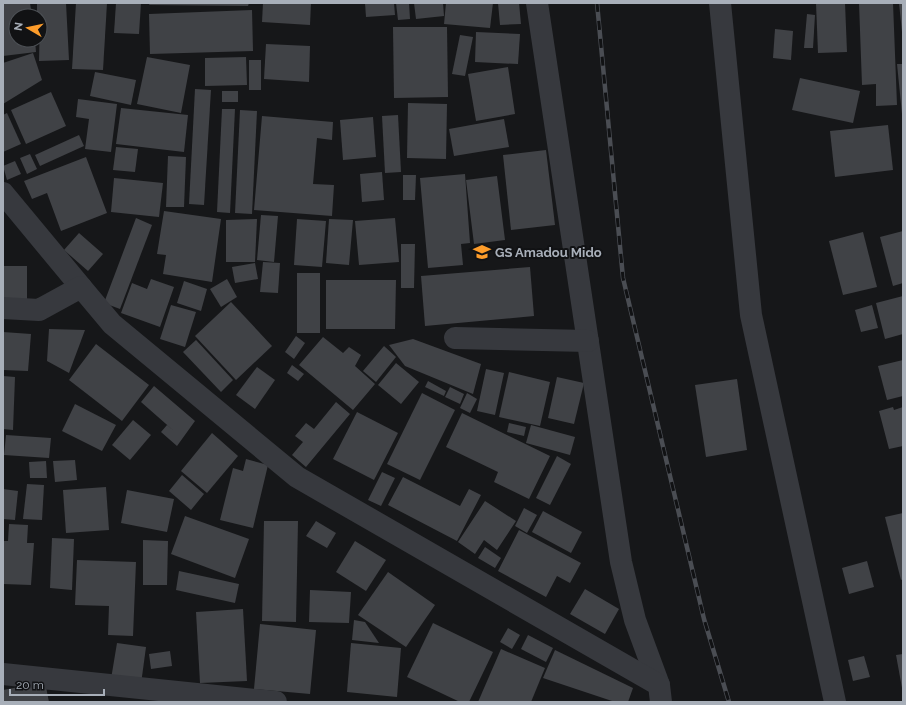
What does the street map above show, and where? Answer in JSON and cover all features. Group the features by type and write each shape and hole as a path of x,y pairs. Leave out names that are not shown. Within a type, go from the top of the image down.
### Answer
{"street":[{"path":"537,3 621,562 635,620 660,694"},
{"path":"720,3 751,315 835,702"},
{"path":"3,193 112,324 297,477 660,694"},
{"path":"3,308 39,310 81,287"},
{"path":"455,338 588,341"},
{"path":"3,674 276,702"}],"building":[{"path":"3,3 30,3 31,8 8,8 8,48 36,48 36,52 3,56"},
{"path":"66,3 69,60 39,61 39,48 48,48 48,8 37,8 37,4"},
{"path":"76,3 107,3 103,70 72,69"},
{"path":"116,3 141,3 139,34 114,33"},
{"path":"150,3 249,3 248,6 149,5"},
{"path":"263,3 311,3 310,25 262,22"},
{"path":"365,3 394,3 395,15 366,17"},
{"path":"396,3 409,3 410,19 398,20"},
{"path":"414,3 443,3 444,16 416,19"},
{"path":"446,3 493,3 490,28 444,24"},
{"path":"498,3 519,3 521,24 500,25"},
{"path":"816,3 845,3 847,52 818,53"},
{"path":"859,3 893,3 897,105 876,106 876,84 862,85"},
{"path":"899,3 903,3 903,32 902,32"},
{"path":"252,10 253,51 150,54 149,14"},
{"path":"807,14 815,15 813,48 804,48"},
{"path":"393,27 447,27 448,97 394,98"},
{"path":"775,29 793,31 791,60 773,58"},
{"path":"476,32 520,34 518,64 475,62"},
{"path":"460,35 473,37 465,76 452,74"},
{"path":"266,44 310,46 309,82 264,79"},
{"path":"33,53 42,80 3,104 3,63"},
{"path":"147,57 190,65 181,113 137,104"},
{"path":"246,57 247,85 205,86 205,58"},
{"path":"249,60 261,60 261,90 249,90"},
{"path":"897,64 903,64 903,114 902,114"},
{"path":"508,67 515,114 476,121 468,74"},
{"path":"95,72 136,80 131,105 90,96"},
{"path":"800,78 860,91 853,123 792,110"},
{"path":"195,89 211,90 204,205 189,204"},
{"path":"222,91 238,91 238,102 222,102"},
{"path":"51,92 66,126 26,144 11,110"},
{"path":"78,99 117,104 111,152 85,149 89,119 76,117"},
{"path":"408,103 447,104 446,159 407,158"},
{"path":"121,108 188,115 184,152 116,144"},
{"path":"222,109 235,109 230,213 217,212"},
{"path":"240,110 257,111 252,214 235,213"},
{"path":"7,113 21,144 3,152 3,115"},
{"path":"398,115 401,172 385,173 382,116"},
{"path":"262,116 333,122 332,140 317,138 313,184 334,185 332,216 254,210"},
{"path":"373,117 376,157 343,160 340,120"},
{"path":"504,119 509,147 454,156 449,129"},
{"path":"888,125 893,170 835,177 830,131"},
{"path":"79,135 84,146 40,166 35,155"},
{"path":"116,147 138,149 135,172 113,170"},
{"path":"546,150 555,225 511,230 503,155"},
{"path":"30,154 37,169 27,174 20,158"},
{"path":"168,156 186,157 184,207 166,207"},
{"path":"86,157 107,213 61,231 47,193 32,199 24,181"},
{"path":"15,161 21,174 7,180 3,166"},
{"path":"382,172 384,200 362,202 360,174"},
{"path":"465,174 470,243 461,244 463,265 428,268 420,178"},
{"path":"403,175 416,175 415,200 403,200"},
{"path":"497,176 505,240 474,244 466,180"},
{"path":"114,178 163,183 159,217 111,212"},
{"path":"164,211 221,219 212,282 163,274 166,255 157,254"},
{"path":"261,215 278,216 274,262 257,260"},
{"path":"136,218 152,225 120,309 104,303"},
{"path":"395,218 399,262 359,265 355,221"},
{"path":"257,219 255,262 226,262 226,220"},
{"path":"297,219 326,221 322,267 294,265"},
{"path":"329,219 353,220 349,265 326,263"},
{"path":"903,231 903,283 893,286 880,237"},
{"path":"863,232 877,287 843,295 829,241"},
{"path":"79,233 103,254 88,271 64,250"},
{"path":"401,244 415,244 414,288 401,288"},
{"path":"263,262 280,263 278,293 260,292"},
{"path":"255,263 258,279 235,283 232,267"},
{"path":"3,266 27,266 27,300 3,300"},
{"path":"530,267 534,316 425,326 421,276"},
{"path":"297,273 320,273 320,333 297,333"},
{"path":"151,279 174,287 160,327 121,313 132,283 147,289"},
{"path":"227,279 237,297 221,307 210,289"},
{"path":"326,280 396,280 395,329 326,329"},
{"path":"184,281 207,289 201,311 177,303"},
{"path":"903,296 903,334 885,339 876,303"},
{"path":"231,302 272,346 236,380 195,336"},
{"path":"171,305 196,312 185,347 160,339"},
{"path":"872,305 878,328 861,332 855,310"},
{"path":"49,329 85,330 69,373 47,361"},
{"path":"3,332 31,334 28,371 3,370"},
{"path":"296,336 305,343 294,359 285,352"},
{"path":"323,337 343,353 349,347 361,355 355,366 375,384 353,410 299,365"},
{"path":"413,339 481,364 473,394 405,366 389,345"},
{"path":"196,340 233,380 221,392 183,352"},
{"path":"96,344 149,385 122,421 69,380"},
{"path":"384,346 396,357 376,382 363,371"},
{"path":"903,360 903,396 887,400 878,366"},
{"path":"396,363 419,382 401,404 378,385"},
{"path":"292,365 304,374 298,381 287,373"},
{"path":"257,367 275,380 255,409 236,395"},
{"path":"486,369 504,373 495,415 477,411"},
{"path":"509,372 550,382 540,426 499,417"},
{"path":"3,376 15,377 13,430 3,429"},
{"path":"557,377 584,383 574,424 548,418"},
{"path":"737,379 747,450 706,457 695,385"},
{"path":"428,381 446,391 444,396 425,387"},
{"path":"154,386 195,421 177,446 161,432 167,425 174,431 141,402"},
{"path":"450,387 464,394 460,404 445,397"},
{"path":"422,393 455,410 420,480 387,464"},
{"path":"467,393 477,399 470,413 460,408"},
{"path":"336,402 350,414 306,467 292,455 303,442 295,436 306,423 314,429"},
{"path":"75,404 116,425 102,451 62,431"},
{"path":"893,407 894,410 903,407 903,446 889,449 879,411"},
{"path":"357,412 398,433 374,480 333,459"},
{"path":"462,413 550,456 529,499 494,482 498,472 446,447"},
{"path":"133,420 151,435 130,460 112,445"},
{"path":"509,423 526,427 524,436 507,432"},
{"path":"531,425 575,437 570,455 526,443"},
{"path":"212,433 238,456 207,493 181,471"},
{"path":"6,435 51,438 49,458 4,455"},
{"path":"557,456 571,464 550,505 536,498"},
{"path":"246,459 268,465 253,528 220,520 233,468 243,471"},
{"path":"75,460 77,480 55,482 53,461"},
{"path":"46,461 47,478 30,478 29,462"},
{"path":"382,472 395,478 381,506 368,500"},
{"path":"182,475 204,494 191,510 169,491"},
{"path":"403,477 460,506 469,489 481,495 457,541 388,505"},
{"path":"27,484 44,485 42,520 23,519"},
{"path":"106,487 109,530 66,533 63,490"},
{"path":"3,489 18,491 15,520 3,519"},
{"path":"127,490 174,499 167,532 121,523"},
{"path":"485,501 516,521 497,550 484,540 475,554 458,542"},
{"path":"524,508 537,515 527,533 515,526"},
{"path":"543,511 582,532 571,553 532,532"},
{"path":"903,513 903,579 901,580 885,517"},
{"path":"185,516 249,539 235,578 171,554"},
{"path":"264,521 298,521 296,622 262,621"},
{"path":"316,521 336,533 327,548 306,536"},
{"path":"9,524 28,525 27,543 34,543 31,585 3,584 3,541 8,541"},
{"path":"519,530 581,563 570,583 557,576 546,597 498,571"},
{"path":"52,538 74,539 72,590 50,588"},
{"path":"143,540 168,541 167,585 143,585"},
{"path":"355,541 386,560 366,591 336,572"},
{"path":"485,547 501,558 495,568 478,558"},
{"path":"77,560 136,562 133,636 108,635 109,606 75,605"},
{"path":"867,561 874,587 849,594 842,568"},
{"path":"179,571 239,584 235,603 176,590"},
{"path":"388,572 435,605 406,647 358,615"},
{"path":"585,589 619,609 605,634 570,614"},
{"path":"310,590 351,592 349,623 309,622"},
{"path":"243,609 247,681 200,683 196,612"},
{"path":"354,620 365,622 379,643 352,640"},
{"path":"433,623 493,652 469,702 460,702 407,677"},
{"path":"260,624 316,630 310,694 254,689"},
{"path":"508,628 520,635 512,649 500,642"},
{"path":"528,635 553,648 546,662 521,649"},
{"path":"117,643 146,647 141,684 111,679"},
{"path":"351,643 401,648 397,697 347,692"},
{"path":"501,649 545,668 531,702 478,702"},
{"path":"555,650 633,688 628,702 615,702 543,678"},
{"path":"170,651 172,666 151,669 149,654"},
{"path":"903,654 903,688 902,688 896,655"},
{"path":"864,656 870,677 853,681 848,660"},
{"path":"45,682 49,702 3,702 3,690"}],"railway":[{"path":"597,3 623,278 704,619 729,702"}],"place":[{"name":"GS Amadou Mido","path":"482,252"}]}
